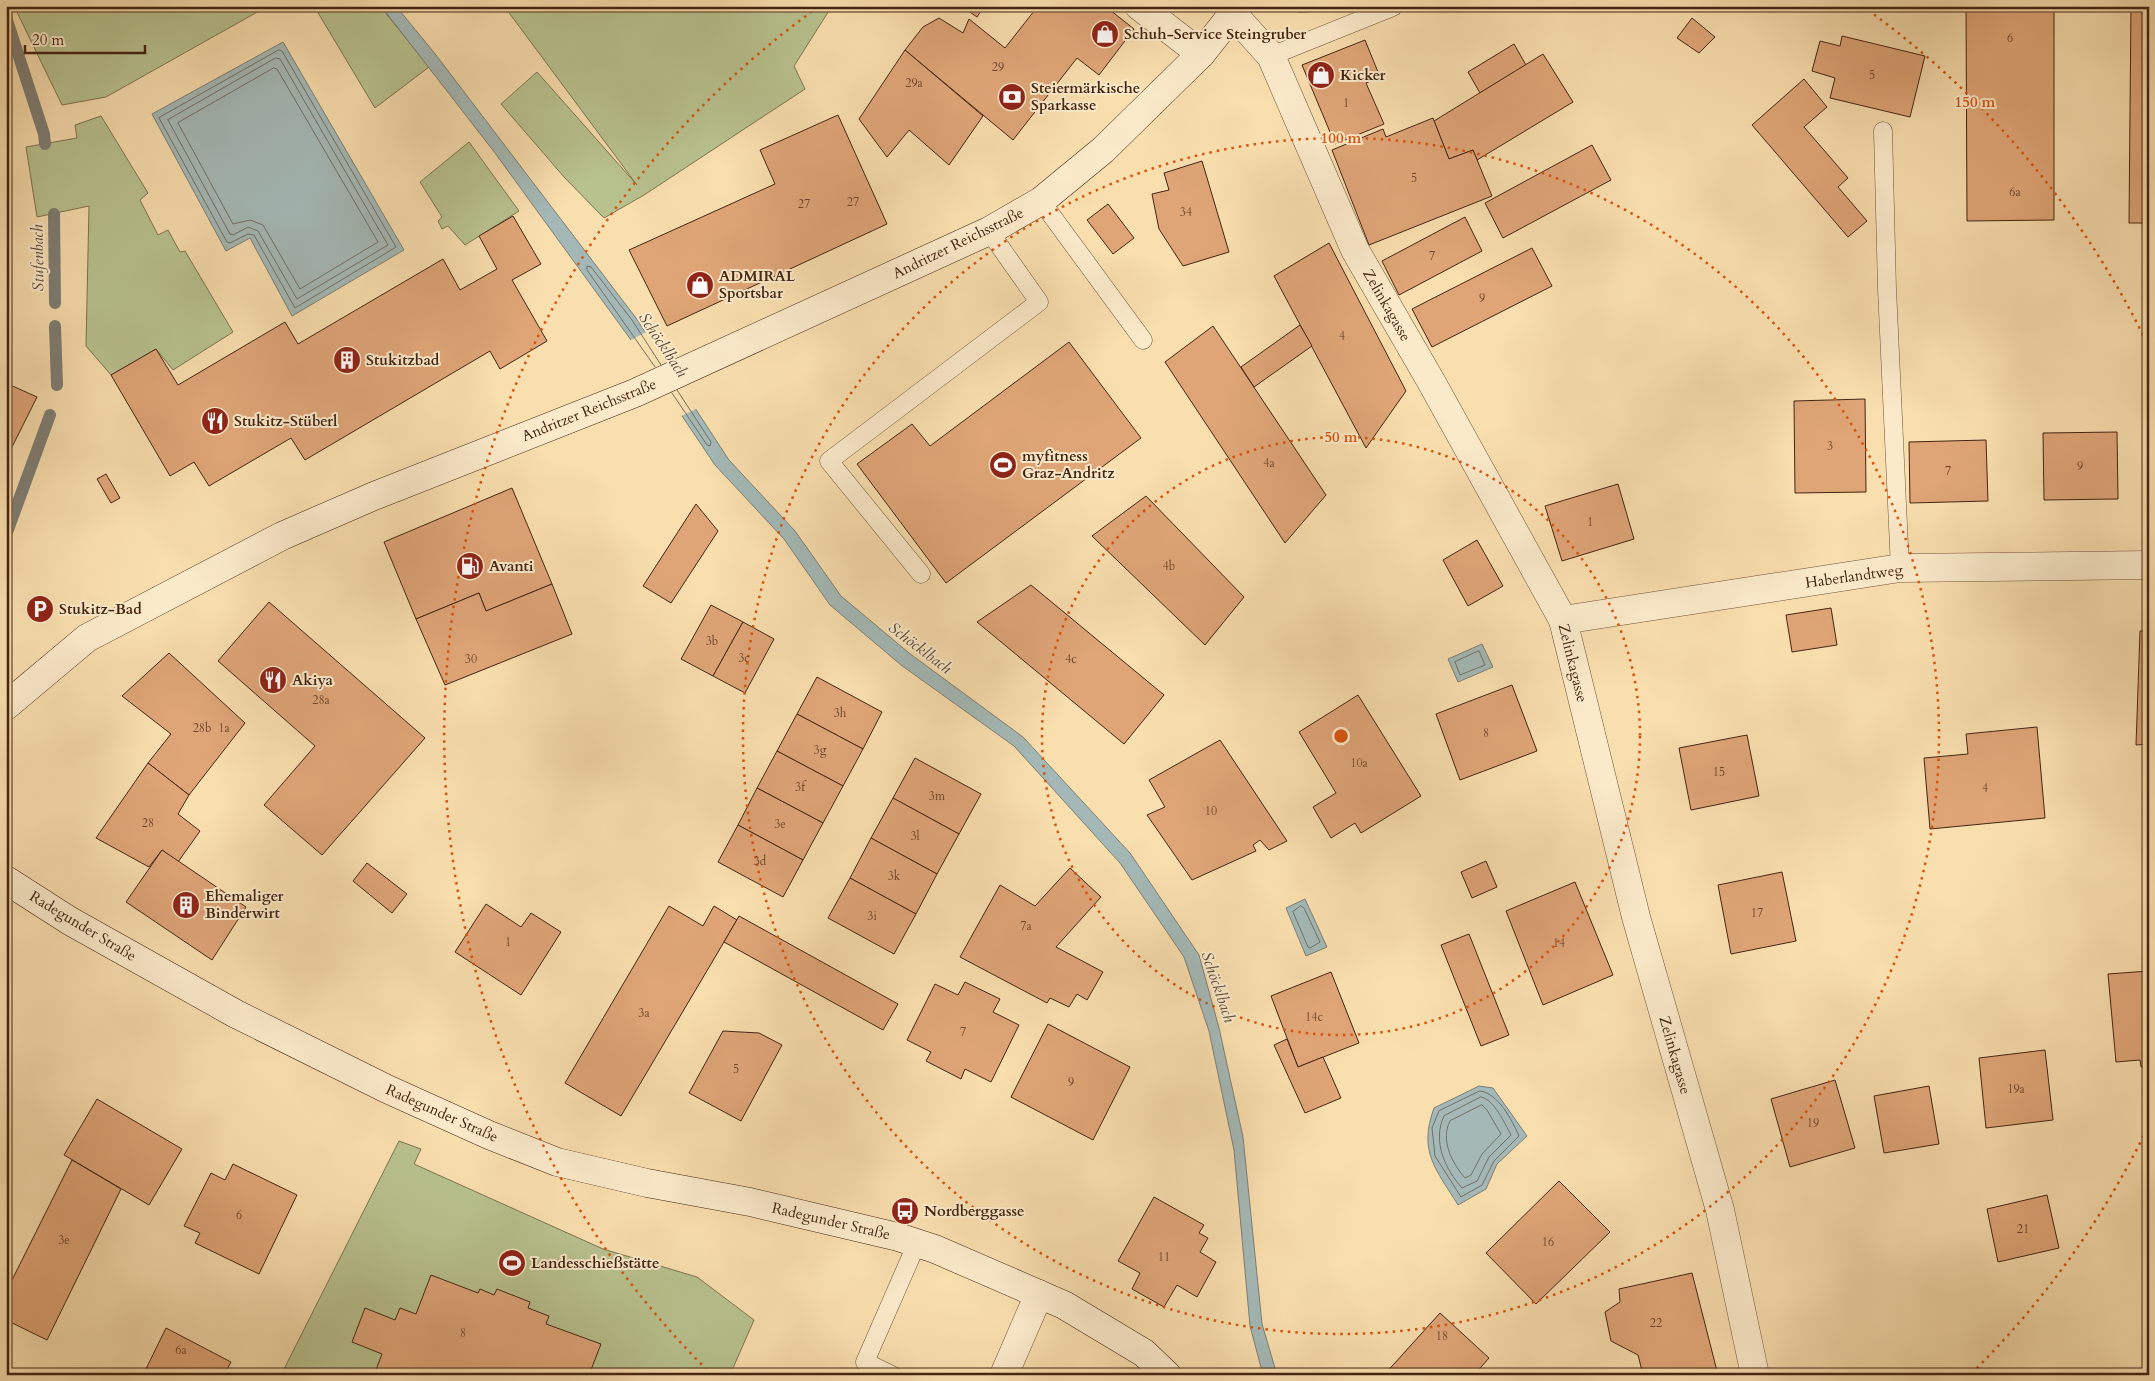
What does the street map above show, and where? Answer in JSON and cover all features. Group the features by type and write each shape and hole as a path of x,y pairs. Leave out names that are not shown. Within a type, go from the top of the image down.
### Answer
{"street":[{"path":"1139,6 1201,54"},
{"name":"Andritzer Reichsstraße","path":"6,706 87,638 282,536 382,492 690,368 989,231 1041,201 1103,150 1201,54 1237,11"},
{"name":"Zelinkagasse","path":"1237,11 1271,56 1355,250 1432,383 1563,620 1636,917 1720,1210 1755,1375"},
{"name":"Haberlandtweg","path":"1563,620 1900,568 2149,565"},
{"name":"Radegunder Straße","path":"6,880 70,921 236,1014 387,1089 498,1138 557,1162 647,1183 750,1202 918,1244 1064,1306 1144,1353 1167,1375"},
{"path":"1004,1375 1039,1294"}],"lane":[{"path":"1271,56 1393,7"},
{"path":"1883,131 1887,289 1900,568"},
{"path":"1041,201 1143,340"},
{"path":"920,574 829,461 1039,302 989,231"},
{"path":"892,1375 865,1362 918,1244"}],"green space":[{"path":"14,6 268,6 106,97 62,105"},
{"path":"314,6 380,6 429,67 375,108"},
{"path":"504,6 832,6 794,66 805,89 644,195 604,218 564,177 501,104 537,72 637,185"},
{"path":"101,116 148,193 140,200 158,235 168,230 180,252 185,251 233,332 173,370 156,349 111,375 86,346 89,206 37,217 26,147 77,138 75,125"},
{"path":"469,142 519,211 465,245 448,226 442,229 438,221 442,217 420,182"},
{"name":"Landesschießstätte","path":"399,1141 421,1149 414,1164 603,1249 697,1277 754,1320 730,1375 281,1375"}],"water":[{"name":"Schöcklbach","path":"381,6 396,6 436,55 636,318 729,460 795,531 841,596 909,653 1023,737 1130,853 1199,955 1219,1028 1243,1137 1262,1324 1277,1375 1263,1375 1250,1326 1234,1150 1209,1031 1184,957 1120,863 1014,746 901,665 830,605 784,539 715,465 631,340 495,153"},
{"path":"283,42 404,250 292,316 250,238 226,251 152,114"},
{"path":"1482,644 1493,667 1458,682 1448,659"},
{"path":"1305,899 1327,947 1306,956 1286,908"},
{"path":"1479,1086 1493,1088 1527,1136 1497,1164 1486,1189 1458,1205 1432,1160 1428,1137 1430,1123 1434,1108"}],"pier":[{"path":"648,331 698,408 679,417 629,341"}],"building":[{"path":"961,6 984,6 977,17"},
{"path":"1038,6 1105,6 1134,29 1099,75 1077,58 1013,140 905,50 923,27 939,18 963,33 969,19 1005,48"},
{"path":"1292,6 1329,6 1316,11 1297,12"},
{"path":"1966,6 2054,6 2054,220 1967,221"},
{"path":"2131,6 2149,6 2149,223 2129,223"},
{"path":"1692,18 1715,37 1699,53 1677,38"},
{"path":"1842,36 1925,56 1910,117 1830,98 1835,78 1812,71 1820,41 1840,46"},
{"path":"1365,40 1380,77 1366,83 1384,124 1335,144 1302,65"},
{"path":"1514,44 1526,65 1480,93 1468,72"},
{"path":"905,50 983,116 949,165 909,130 887,157 859,119"},
{"path":"1543,54 1573,102 1477,160 1473,150 1449,159 1434,121"},
{"path":"1804,79 1827,107 1804,127 1848,178 1838,187 1867,221 1848,237 1752,125"},
{"path":"838,115 887,224 667,326 629,250 775,184 760,150"},
{"path":"1433,118 1449,159 1473,150 1492,196 1369,245 1332,150 1383,129 1386,137"},
{"path":"1592,145 1611,180 1503,238 1485,203"},
{"path":"1202,161 1229,252 1183,266 1159,229 1152,194 1169,190 1164,173"},
{"path":"1108,204 1134,238 1113,254 1087,220"},
{"name":"Stukitzbad","path":"513,216 541,264 512,280 547,341 500,369 490,351 305,460 291,438 209,486 194,462 170,476 111,375 156,349 178,385 285,322 298,344 443,259 460,290 497,269 479,236"},
{"path":"1465,217 1482,251 1399,295 1382,261"},
{"path":"1329,243 1406,391 1366,448 1274,276"},
{"path":"1532,248 1552,286 1432,347 1412,309"},
{"path":"1300,325 1312,346 1254,387 1241,367"},
{"path":"1213,326 1326,495 1285,543 1165,362"},
{"path":"1069,342 1141,438 946,583 857,464 912,424 930,446"},
{"path":"6,383 37,397 6,459"},
{"path":"1865,399 1866,492 1795,493 1794,401"},
{"path":"2117,432 2118,499 2044,500 2043,433"},
{"path":"1986,440 1988,501 1910,503 1909,442"},
{"path":"106,474 120,498 111,503 97,479"},
{"path":"1618,484 1634,539 1562,561 1545,506"},
{"path":"512,488 552,584 486,611 479,593 416,619 384,542"},
{"path":"1146,496 1244,597 1205,645 1092,536"},
{"path":"696,504 718,531 671,603 643,586"},
{"path":"1477,540 1503,586 1468,606 1443,560"},
{"path":"552,584 572,634 445,685 416,619 479,593 486,611"},
{"path":"1031,585 1164,695 1124,744 977,622"},
{"path":"269,602 425,738 322,855 264,805 315,746 218,661"},
{"path":"711,605 743,622 713,676 681,659"},
{"path":"1831,608 1837,645 1792,652 1786,615"},
{"path":"743,622 774,639 745,693 713,676"},
{"path":"2140,631 2149,631 2149,744 2136,745"},
{"path":"169,653 245,723 189,795 148,763 171,734 122,696"},
{"path":"817,677 882,712 863,749 797,714"},
{"path":"1512,685 1537,751 1460,780 1436,714"},
{"path":"1358,695 1421,796 1361,833 1355,823 1331,838 1313,807 1336,793 1299,732"},
{"path":"797,714 863,749 843,786 777,751"},
{"path":"2037,727 2045,818 1930,829 1924,758 1968,754 1966,734"},
{"path":"1747,735 1759,796 1691,810 1679,748"},
{"path":"1220,740 1287,841 1269,850 1260,840 1253,845 1256,851 1192,880 1147,815 1165,807 1149,780"},
{"path":"777,751 843,786 823,823 757,788"},
{"path":"915,758 981,794 959,834 893,798"},
{"path":"148,763 189,795 178,814 200,831 178,862 162,850 149,867 96,838"},
{"path":"757,788 823,823 803,860 738,825"},
{"path":"893,798 959,834 937,874 871,838"},
{"path":"738,825 803,860 783,897 718,862"},
{"path":"871,838 937,874 916,914 850,878"},
{"name":"Ehemaliger Binderwirt","path":"162,850 246,907 212,960 126,902"},
{"path":"1486,861 1497,887 1472,898 1461,872"},
{"path":"367,863 407,894 392,913 353,881"},
{"path":"1070,868 1101,897 1056,947 1103,972 1087,1000 1077,994 1069,1007 1050,998 1047,1003 960,957 1000,885 1035,906"},
{"path":"1782,872 1796,941 1731,954 1718,885"},
{"path":"850,878 916,914 894,954 828,918"},
{"path":"1575,882 1613,975 1543,1005 1506,911"},
{"path":"486,904 521,927 531,913 561,932 521,995 455,952"},
{"path":"669,906 703,926 714,906 737,920 621,1116 565,1083"},
{"path":"739,916 898,1004 883,1030 724,942"},
{"path":"1469,934 1509,1035 1481,1046 1441,945"},
{"path":"2149,971 2149,1067 2141,1067 2140,1060 2116,1062 2108,974"},
{"path":"1331,972 1359,1043 1298,1067 1271,996"},
{"path":"965,982 1000,999 993,1012 1019,1025 991,1082 965,1069 961,1079 926,1061 931,1052 907,1040 935,984 958,995"},
{"path":"1048,1024 1130,1067 1093,1140 1011,1097"},
{"path":"723,1031 759,1033 782,1045 741,1121 689,1093"},
{"path":"1287,1039 1298,1067 1323,1057 1341,1098 1305,1113 1274,1045"},
{"path":"2045,1050 2053,1120 1986,1128 1979,1058"},
{"path":"1835,1080 1855,1148 1790,1167 1771,1099"},
{"path":"1929,1086 1939,1144 1884,1153 1874,1096"},
{"path":"97,1099 182,1149 149,1205 64,1155"},
{"path":"72,1160 121,1189 47,1340 6,1320 6,1292"},
{"path":"233,1164 297,1195 259,1274 195,1243 200,1233 184,1226 211,1173 225,1180"},
{"path":"1559,1181 1610,1232 1536,1304 1486,1253"},
{"path":"2047,1195 2059,1248 1998,1262 1987,1209"},
{"path":"1154,1197 1204,1225 1199,1233 1208,1238 1200,1252 1216,1262 1197,1297 1177,1285 1164,1307 1132,1289 1140,1273 1118,1261"},
{"path":"1692,1273 1718,1375 1679,1375 1678,1370 1664,1375 1643,1375 1638,1355 1611,1341 1605,1312 1620,1302 1619,1289"},
{"name":"Landesschießstätte","path":"431,1275 478,1293 480,1289 494,1295 497,1289 530,1302 528,1308 549,1316 546,1324 601,1344 589,1375 374,1375 382,1354 352,1342 365,1308 395,1320 400,1308 416,1314"},
{"path":"1440,1313 1489,1358 1474,1375 1384,1375"},
{"path":"166,1328 231,1362 224,1375 143,1375"},
{"path":"6,1367 23,1375 6,1375"}],"waterway":[{"name":"Stufenbach","path":"6,17 44,134 45,144"},
{"name":"Stufenbach","path":"54,214 55,303"},
{"name":"Stufenbach","path":"55,326 57,385"},
{"name":"Stufenbach","path":"6,535 50,415"}],"place":[{"name":"Schuh-Service Steingruber","path":"1105,34"},
{"name":"Kicker","path":"1321,75"},
{"name":"Steiermärkische Sparkasse","path":"1012,97"},
{"name":"ADMIRAL Sportsbar","path":"700,285"},
{"name":"Stukitzbad","path":"347,360"},
{"name":"Stukitz-Stüberl","path":"215,421"},
{"name":"myfitness Graz-Andritz","path":"1003,465"},
{"name":"Avanti","path":"470,566"},
{"name":"Stukitz-Bad","path":"40,609"},
{"name":"Akiya","path":"273,680"},
{"name":"Ehemaliger Binderwirt","path":"186,905"},
{"name":"Nordberggasse","path":"905,1211"},
{"name":"Landesschießstätte","path":"512,1263"}]}
